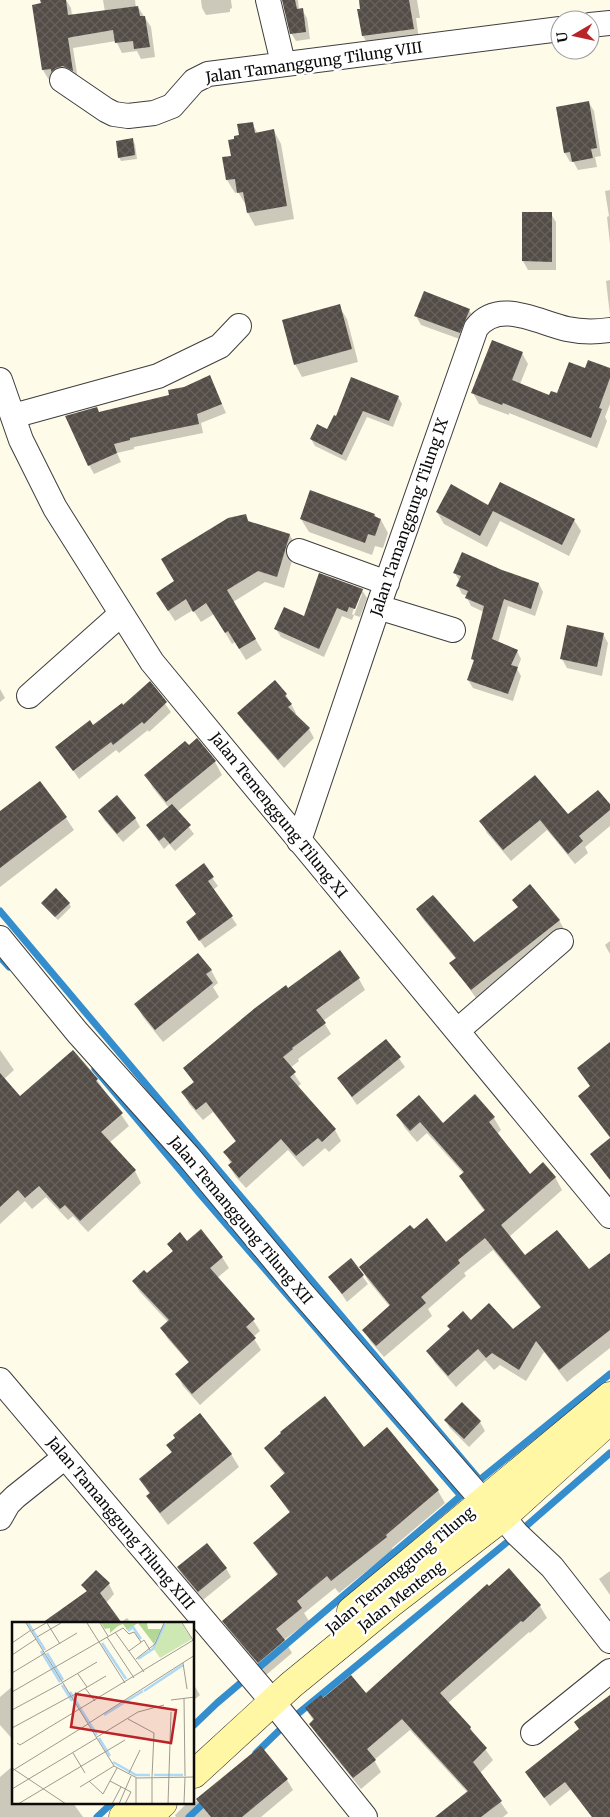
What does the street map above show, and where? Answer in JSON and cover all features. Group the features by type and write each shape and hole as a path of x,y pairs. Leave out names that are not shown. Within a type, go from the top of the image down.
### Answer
{"street":[{"path":"268,0 284,63"},
{"name":"Jalan Tamanggung Tilung VIII","path":"62,80 114,114 142,115 172,106 189,86 201,76 284,63 550,30"},
{"name":"Jalan Tamanggung Tilung IX","path":"299,841 473,334 480,322 490,317 511,313 568,329 592,332 610,330"},
{"path":"13,416 158,376 220,346 239,326"},
{"name":"Jalan Temenggung Tilung XI","path":"0,380 32,465 55,508 121,614 162,674 610,1216"},
{"path":"299,551 387,583"},
{"path":"378,607 453,630"},
{"path":"28,696 121,614"},
{"name":"Jalan Temanggung Tilung XII","path":"0,938 77,1032 190,1157 302,1293 493,1509 552,1567 610,1641"},
{"path":"457,1031 561,941"},
{"name":"Jalan Tamanggung Tilung XIII","path":"0,1380 267,1695 365,1817"},
{"name":"Jalan Temanggung Tilung","path":"195,1747 267,1695 283,1668 493,1509 610,1396"},
{"path":"493,1509 610,1420"},
{"path":"0,1518 8,1504 15,1497 64,1457"},
{"path":"533,1733 610,1671"},
{"path":"195,1773 267,1695"},
{"path":"123,1817 136,1804"},
{"path":"148,1817 161,1804"}],"building":[{"path":"40,0 66,0 68,15 138,6 140,16 145,16 150,47 134,49 133,41 115,43 113,30 72,37 68,38 73,71 63,66 51,72 51,69 42,70 32,5 41,3"},
{"path":"282,0 295,0 297,9 303,8 306,32 290,34"},
{"path":"359,0 409,0 414,29 362,36 357,9 360,9"},
{"path":"589,101 597,148 591,149 593,158 572,162 570,152 564,153 556,107"},
{"path":"253,122 255,133 274,129 287,206 247,213 243,192 237,193 235,179 226,180 222,157 231,156 228,140 234,139 234,136 239,135 237,124"},
{"path":"133,138 135,155 118,158 116,141"},
{"path":"522,212 552,212 552,262 522,261"},
{"path":"424,291 470,309 460,333 414,316"},
{"path":"340,304 352,349 294,365 282,320"},
{"path":"492,340 523,352 512,380 549,395 551,391 557,393 569,362 585,368 588,360 610,368 610,378 599,408 602,409 591,438 503,403 502,405 471,393"},
{"path":"210,375 222,404 197,414 199,424 130,438 130,440 114,444 117,453 88,466 65,416 97,407 99,412 169,395 168,390 184,387"},
{"path":"351,377 399,396 389,421 363,411 342,455 310,439 317,424 327,429 334,415 336,416"},
{"path":"500,482 575,519 562,545 493,511 480,536 436,512 451,484 488,505"},
{"path":"310,490 375,514 374,516 381,519 375,536 368,534 365,543 300,519"},
{"path":"246,514 248,521 290,534 277,577 258,571 227,590 256,639 239,649 228,631 225,633 206,603 193,612 186,599 168,611 156,593 174,581 161,559 228,518"},
{"path":"462,552 502,570 539,583 531,609 504,599 492,639 518,650 511,665 518,667 508,694 467,680 474,660 471,659 484,606 465,598 468,591 456,586 461,576 453,573"},
{"path":"319,573 363,589 355,609 349,607 347,612 337,608 319,649 274,629 284,607 304,616"},
{"path":"567,625 604,633 597,667 560,659"},
{"path":"275,680 287,694 285,696 292,704 288,707 310,728 278,760 237,713"},
{"path":"150,681 167,702 144,724 142,722 113,745 111,742 73,771 55,747 90,720 93,725 122,703 123,705"},
{"path":"197,738 216,761 166,802 144,775 185,741 189,745"},
{"path":"535,775 568,814 598,790 610,804 610,810 579,836 583,841 568,854 540,820 503,850 479,821"},
{"path":"40,781 67,817 0,868 0,811"},
{"path":"117,795 136,818 117,834 98,811"},
{"path":"172,804 191,825 170,844 164,837 159,841 146,825"},
{"path":"204,863 214,877 208,881 233,916 199,941 186,922 196,914 175,885"},
{"path":"530,884 560,920 471,990 449,963 456,958 416,909 433,895 474,942 518,907 512,900"},
{"path":"56,888 70,903 55,917 41,903"},
{"path":"340,950 360,978 316,1010 326,1023 283,1057 296,1072 290,1077 336,1129 322,1142 318,1138 296,1156 281,1139 239,1178 228,1165 232,1162 223,1152 236,1141 206,1102 196,1110 181,1092 194,1082 183,1068 255,1008 286,985 288,988"},
{"path":"198,953 212,970 206,974 213,983 155,1030 134,1004"},
{"path":"386,1039 401,1057 352,1097 337,1078"},
{"path":"610,1042 610,1137 578,1096 590,1086 577,1068"},
{"path":"73,1050 98,1079 96,1081 123,1113 101,1132 136,1170 80,1221 65,1205 60,1209 39,1186 25,1198 18,1190 0,1207 0,1073 20,1096"},
{"path":"475,1094 495,1117 489,1122 530,1174 543,1162 556,1177 501,1225 525,1255 557,1230 589,1269 610,1253 610,1330 559,1370 536,1341 519,1370 492,1353 486,1358 478,1349 448,1376 426,1351 450,1329 447,1326 463,1311 471,1320 489,1303 513,1329 541,1307 485,1238 458,1260 460,1263 421,1297 426,1303 376,1346 362,1330 390,1305 359,1267 410,1225 414,1229 427,1218 446,1242 485,1210 459,1176 464,1172 420,1122 410,1131 396,1115 419,1095 443,1123"},
{"path":"610,1138 610,1180 590,1154"},
{"path":"201,1229 223,1257 210,1268 255,1319 246,1327 256,1338 192,1394 175,1374 189,1362 160,1328 169,1320 132,1281 144,1270 147,1273 173,1251 167,1244 180,1232 187,1241"},
{"path":"351,1258 364,1275 342,1294 328,1277"},
{"path":"325,1396 364,1447 387,1427 439,1490 386,1535 387,1537 331,1581 327,1576 297,1601 302,1608 276,1629 285,1640 258,1663 222,1621 278,1574 253,1543 290,1512 270,1486 285,1473 264,1448 280,1432"},
{"path":"462,1402 481,1421 464,1439 444,1420"},
{"path":"200,1413 232,1454 160,1513 146,1496 150,1493 139,1479 172,1452 166,1445 175,1438 173,1435"},
{"path":"207,1543 227,1568 198,1592 177,1567"},
{"path":"509,1568 541,1605 440,1693 487,1748 473,1762 502,1801 481,1817 435,1817 468,1791 402,1719 367,1749 376,1760 353,1778 309,1724 314,1719 305,1708 321,1695 323,1698 351,1675 366,1693 487,1584 489,1586"},
{"path":"96,1570 110,1583 100,1593 121,1622 43,1622 87,1591 81,1585"},
{"path":"610,1695 610,1817 592,1817 565,1782 544,1798 525,1772 579,1729 574,1722"},
{"path":"261,1746 288,1779 242,1817 211,1817 196,1799"}],"waterway":[{"path":"0,911 478,1478"},
{"path":"0,957 9,967"},
{"path":"95,1069 200,1194 461,1496"},
{"path":"477,1482 610,1374"},
{"path":"256,1753 289,1721 517,1534 610,1453"},
{"path":"195,1724 217,1703 463,1494"},
{"path":"189,1817 207,1800"},
{"path":"97,1817 111,1804"}]}
